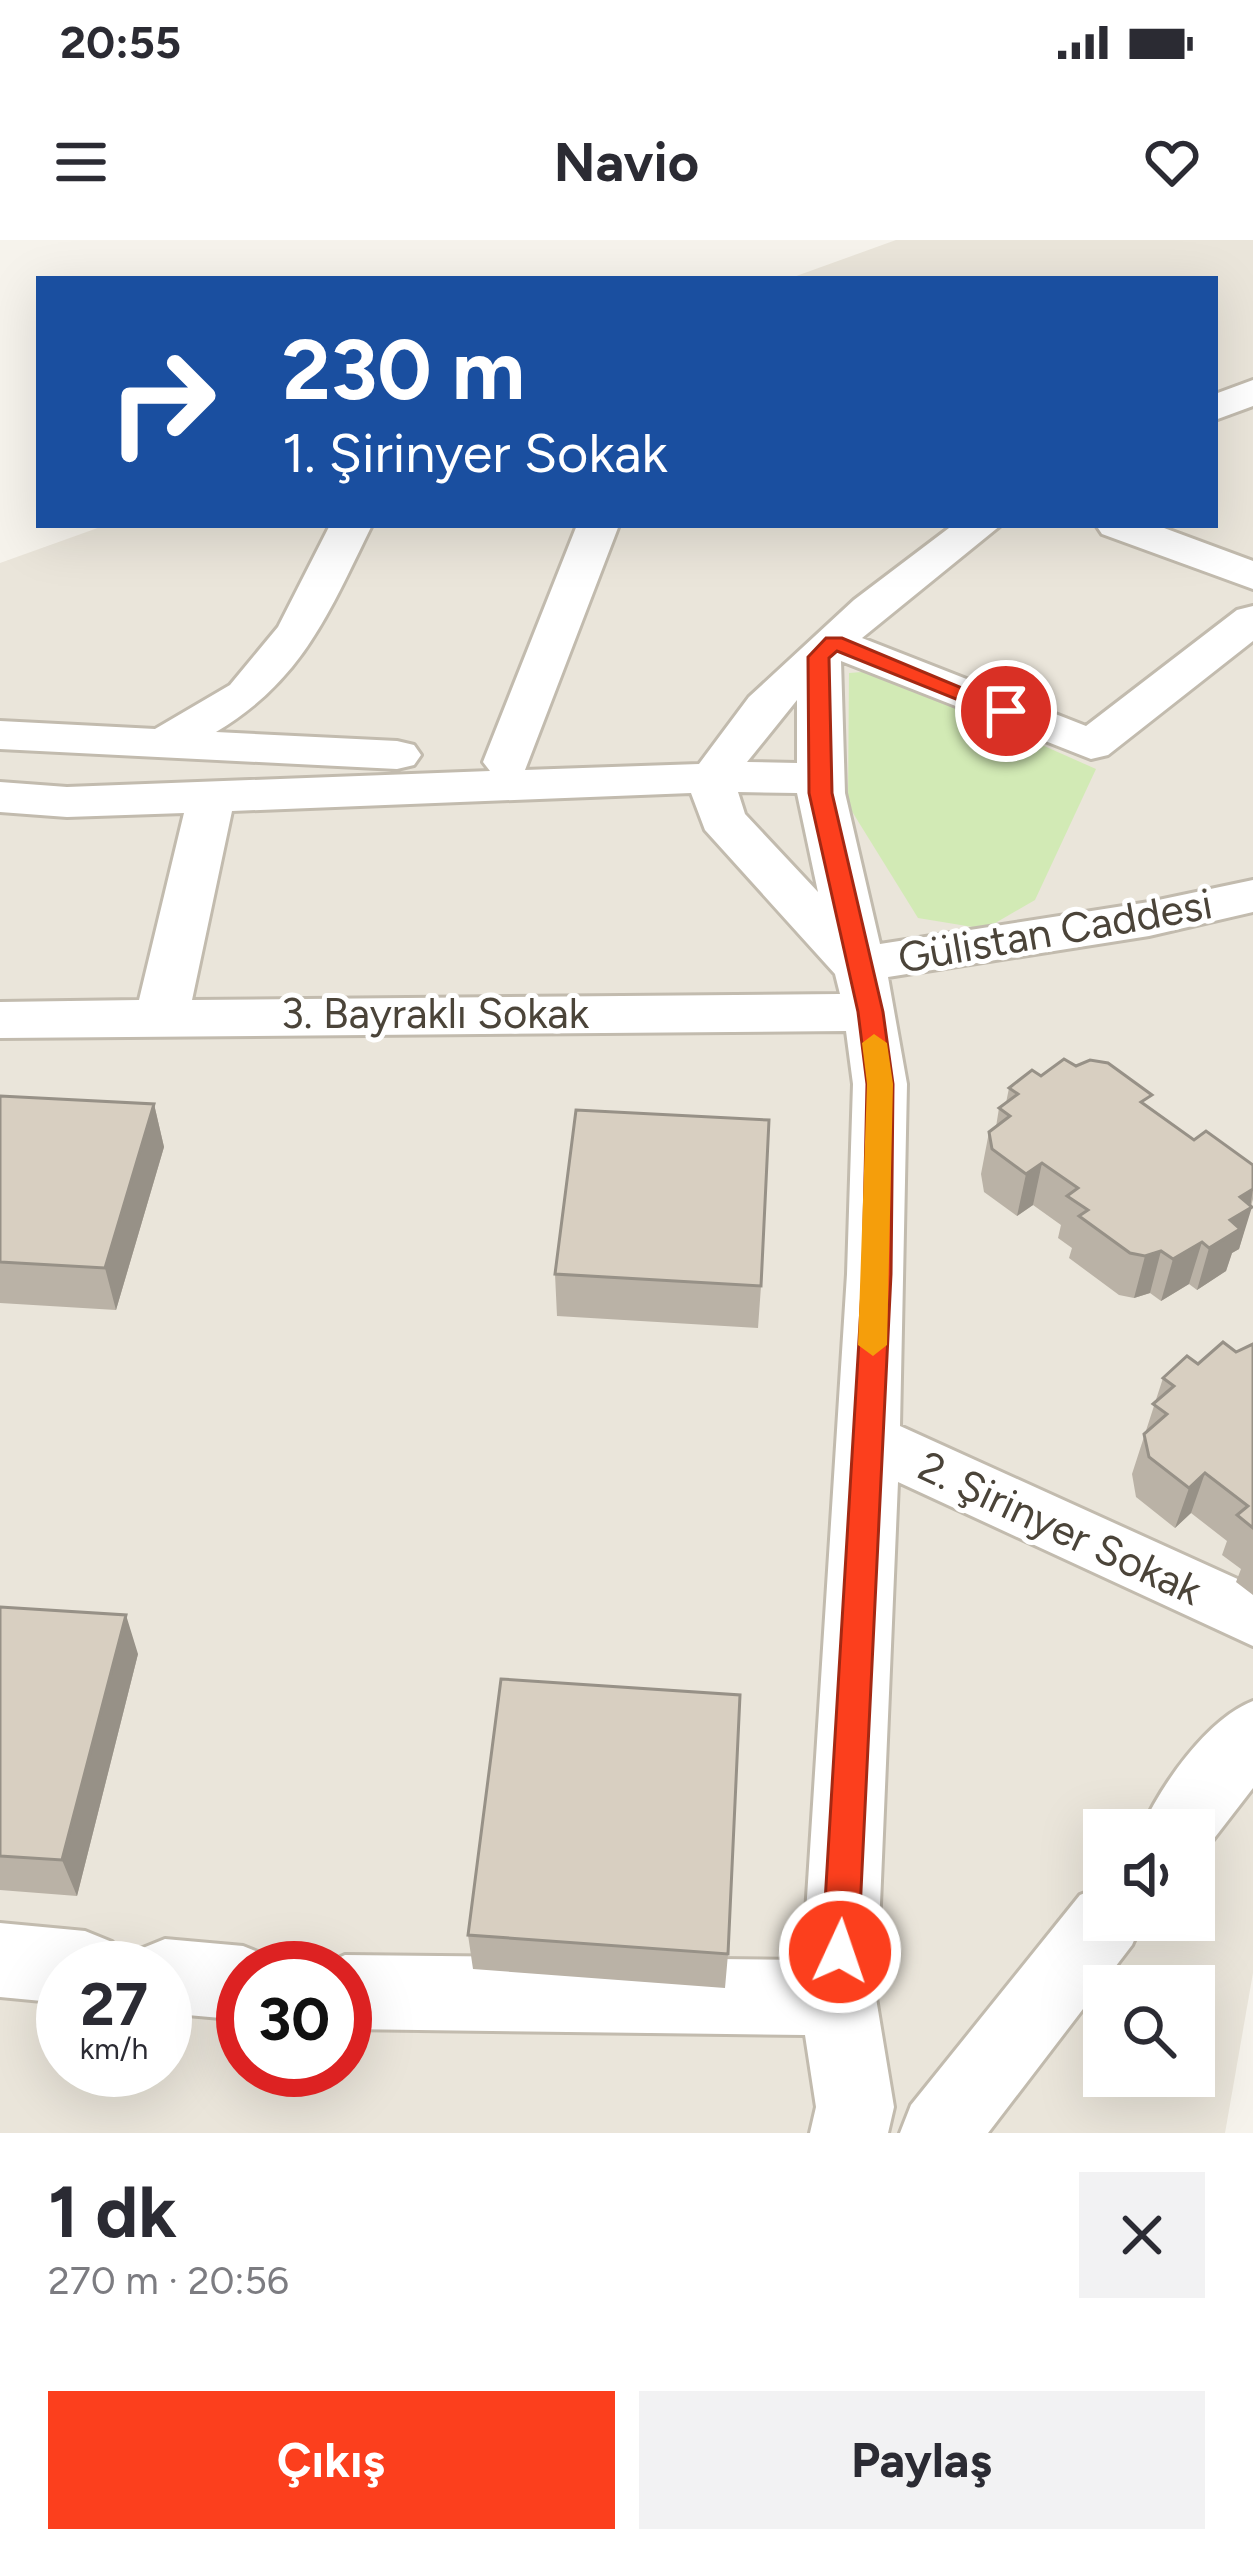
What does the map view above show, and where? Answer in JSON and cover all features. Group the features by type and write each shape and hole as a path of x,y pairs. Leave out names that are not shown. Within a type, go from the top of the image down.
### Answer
{"street":[{"path":"167,741 246,695 298,631 350,528"},
{"path":"507,762 597,528"},
{"path":"711,782 754,721 826,650 976,528"},
{"path":"1125,528 1253,576"},
{"path":"826,650 1091,746 1253,619"},
{"path":"826,650 819,779 880,1084 838,1998 864,2124"},
{"path":"0,735 507,762 586,782"},
{"path":"0,797 68,802 586,782 711,782 762,776 819,779"},
{"path":"711,782 722,819 863,988"},
{"path":"162,1015 212,794"},
{"path":"742,839 789,841 830,831"},
{"name":"Gülistan Caddesi","path":"863,988 1253,896"},
{"name":"3. Bayraklı Sokak","path":"0,1020 863,988"},
{"name":"2. Şirinyer Sokak","path":"867,1439 1253,1617"},
{"path":"1193,1809 1253,1733"},
{"path":"939,2133 1090,1941"},
{"path":"0,1960 36,1963"},
{"path":"372,1992 838,1998"}],"shaded area":[{"path":"896,240 1253,240 1253,1973 1225,2133 0,2133 0,563 98,528 1218,528 1218,276 796,276"}],"green space":[{"path":"875,671 1096,769 1035,900 985,929 918,918 848,805 849,673"}],"building":[{"path":"1064,1059 1076,1066 1090,1060 1108,1063 1152,1095 1141,1102 1194,1140 1206,1131 1253,1165 1253,1189 1240,1197 1252,1207 1230,1220 1240,1229 1209,1248 1202,1242 1173,1259 1161,1251 1145,1256 1130,1253 1079,1216 1088,1210 1067,1196 1078,1188 1042,1163 1026,1174 992,1149 989,1132 1010,1116 999,1108 1018,1094 1009,1088 1032,1070 1041,1076"},
{"path":"0,1096 154,1104 105,1268 0,1262"},
{"path":"576,1110 769,1120 761,1286 555,1274"},
{"path":"1223,1342 1236,1352 1253,1344 1253,1528 1237,1515 1248,1506 1205,1473 1189,1488 1149,1457 1144,1434 1167,1414 1153,1404 1174,1386 1163,1378 1187,1356 1198,1364"},
{"path":"0,1607 126,1615 62,1860 0,1856"},
{"path":"501,1679 740,1695 728,1954 468,1935"}],"slow traffic":[{"path":"873,1345 880,1084 874,1043"}],"route":[{"path":"840,1952 877,1274 880,1084 870,1012 821,793 819,657 834,642 1006,711"}]}
